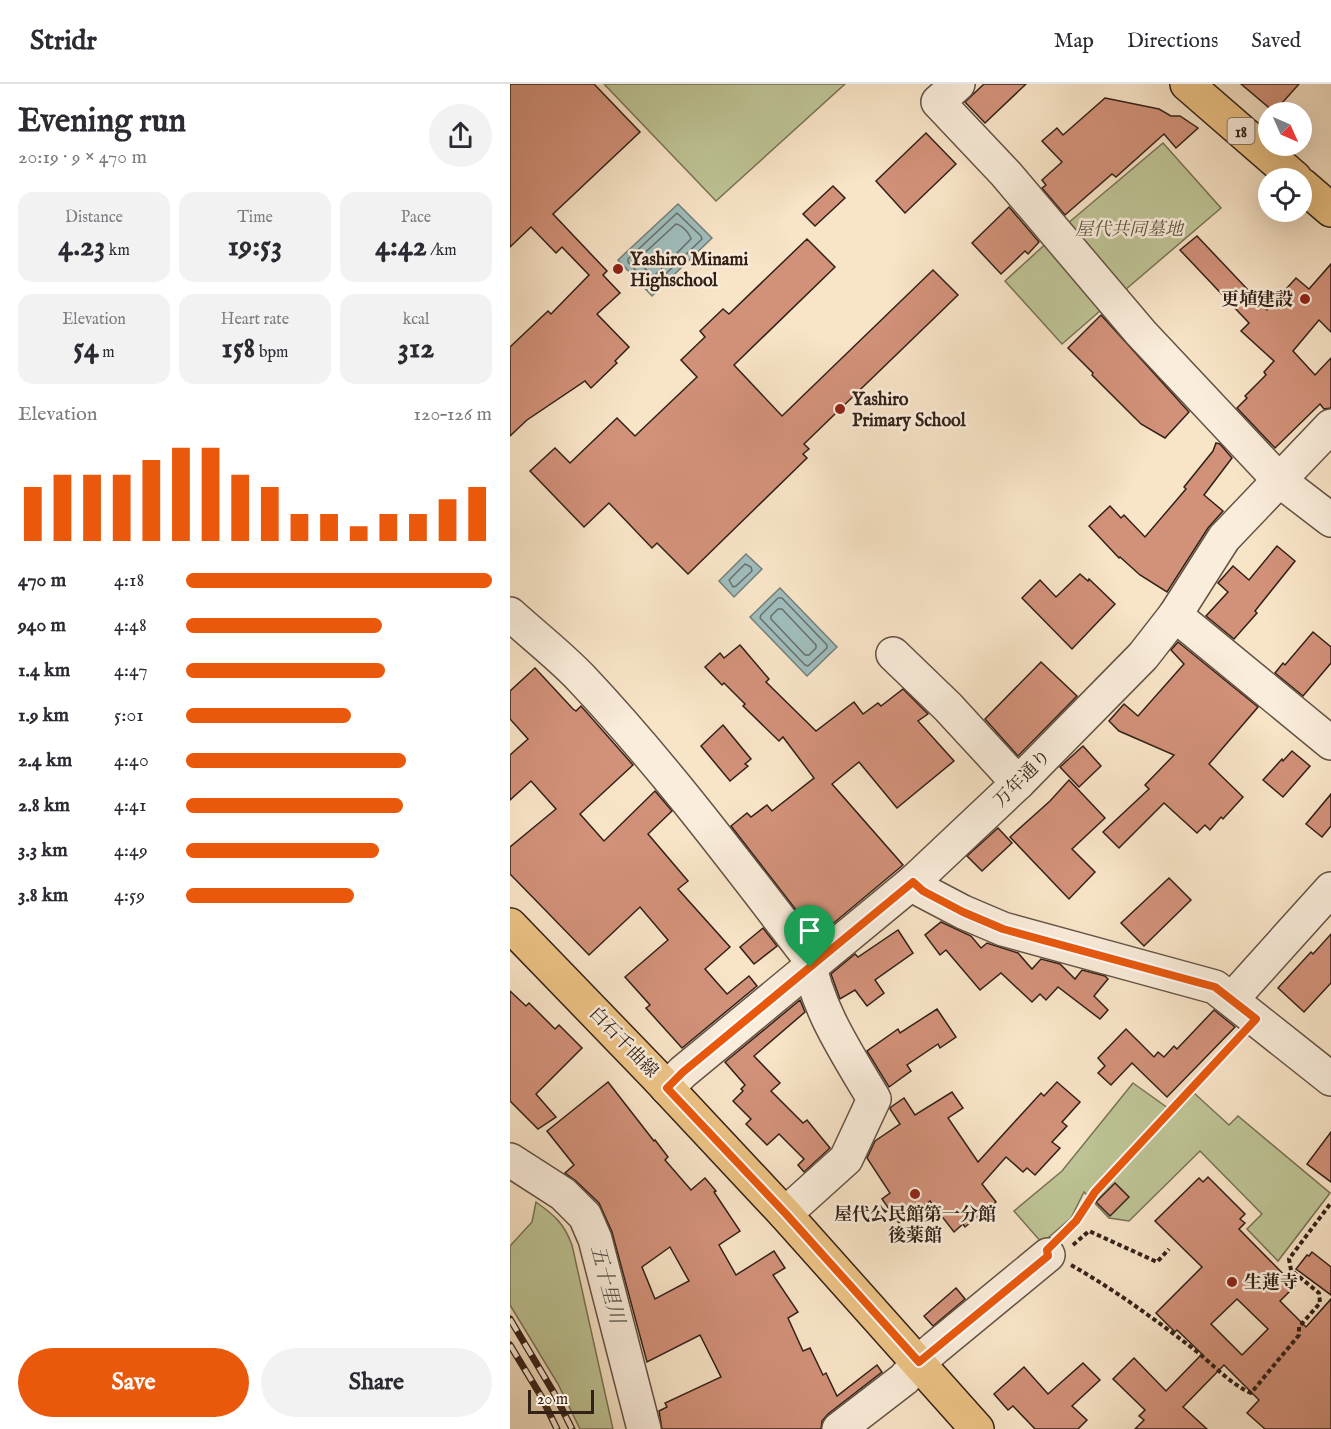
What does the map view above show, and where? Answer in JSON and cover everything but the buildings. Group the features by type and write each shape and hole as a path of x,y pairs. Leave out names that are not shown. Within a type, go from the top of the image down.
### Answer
{"main road":[{"name":"18","path":"1187,84 1284,168"},
{"path":"1312,194 1331,210"},
{"name":"白石千曲線","path":"510,925 786,1214 977,1429"}],"street":[{"path":"958,84 938,102 1006,174 1141,333 1279,480 1331,520"},
{"name":"万年通り","path":"667,1088 683,1072 913,882 1018,783 1143,656 1175,615 1224,538 1331,426"},
{"path":"510,614 580,677 658,765 808,956 811,976 837,1035 874,1099 846,1160 786,1214"},
{"path":"1175,615 1331,743"},
{"path":"893,654 948,707 1018,783"},
{"path":"913,882 923,891 953,907 1003,929 1215,987 1331,1079"},
{"path":"1244,1009 1331,889"},
{"path":"510,1160 563,1194 585,1216 595,1239 644,1429"},
{"path":"839,1429 904,1379 919,1362 1052,1258"}],"path":[{"path":"1244,1009 1095,1192 1076,1221 1047,1250 1052,1258 1070,1264 1118,1293 1196,1351 1240,1388 1251,1393 1299,1335 1299,1327 1320,1303 1319,1293 1291,1270 1289,1259 1331,1203"},
{"path":"1052,1258 1089,1231 1157,1262 1170,1250"}],"green space":[{"path":"604,84 845,84 716,201"},
{"name":"屋代共同墓地","path":"1163,143 1221,208 1118,296 1061,229"},
{"path":"1051,239 1108,304 1062,344 1005,281"},
{"path":"1133,1083 1175,1113 1194,1093 1229,1125 1238,1116 1330,1193 1278,1261 1247,1229 1262,1214 1200,1151 1129,1221 1109,1218 1084,1192 1071,1218 1042,1243 1014,1211 1062,1171"},
{"path":"536,1202 558,1220 572,1245 613,1429 580,1429 558,1384 510,1305 510,1246 532,1222"}],"water":[{"path":"678,204 712,238 652,296 618,260"},
{"path":"746,554 762,569 734,597 719,581"},
{"path":"780,588 837,647 807,676 750,617"}],"railway":[{"path":"510,1319 554,1393 572,1429"},
{"path":"510,1345 541,1396 557,1429"}],"place":[{"name":"Yashiro Minami Highschool","path":"618,269"},
{"name":"更埴建設","path":"1305,299"},
{"name":"Yashiro Primary School","path":"840,409"},
{"name":"屋代公民館第一分館 後薬館","path":"915,1194"},
{"name":"生蓮寺","path":"1232,1282"}],"route":[{"path":"913,882 923,891 963,912 1003,929 1215,987 1256,1019 1095,1192 1076,1221 1047,1250 1048,1256 919,1362 786,1214 667,1088 683,1072 810,967 913,882"}],"water label":[{"name":"五十里川","path":"608,1284"}]}
